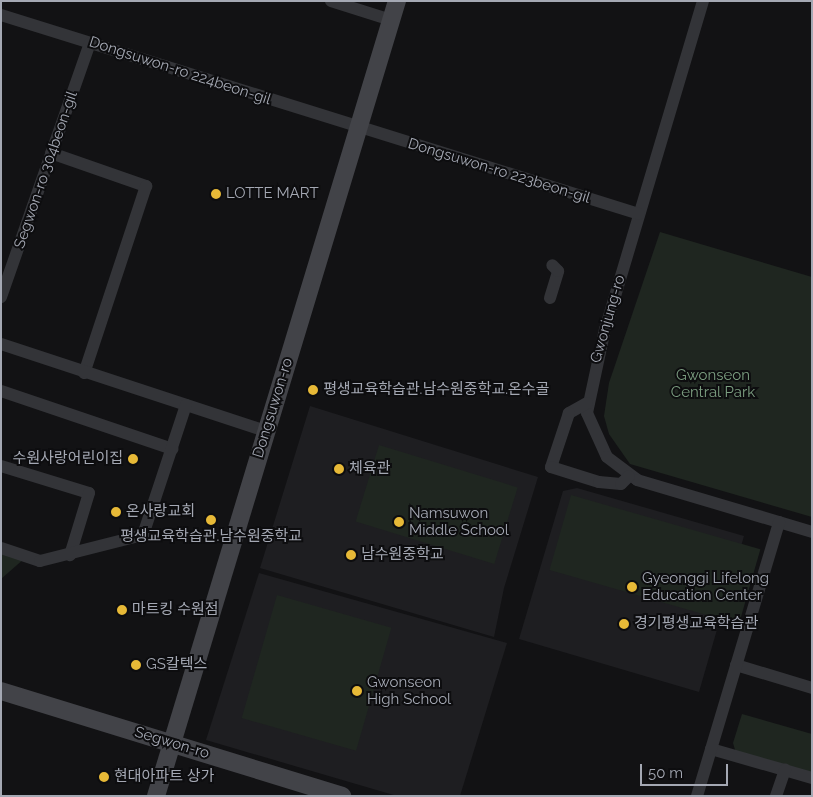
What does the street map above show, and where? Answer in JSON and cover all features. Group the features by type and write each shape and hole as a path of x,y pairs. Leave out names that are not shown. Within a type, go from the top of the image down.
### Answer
{"main road":[{"name":"Dongsuwon-ro","path":"156,796 397,1"},
{"name":"Segwon-ro","path":"1,692 342,796"}],"street":[{"path":"330,1 391,20"},
{"name":"Gwonjung-ro","path":"587,403 639,214 703,1"},
{"name":"Dongsuwon-ro 224beon-gil","path":"1,15 358,128"},
{"name":"Segwon-ro 304beon-gil","path":"1,297 90,43"},
{"name":"Dongsuwon-ro 223beon-gil","path":"358,128 639,214"},
{"path":"51,153 146,186 84,373"},
{"path":"550,298 558,270 552,265"},
{"path":"1,344 84,373 266,431"},
{"path":"1,392 172,448"},
{"path":"629,476 621,484 599,482 551,468 569,413 587,403 599,444 629,476 812,532"},
{"path":"1,548 40,561 70,555 143,535 186,405"},
{"path":"1,466 89,493 70,555"},
{"path":"697,796 779,522"},
{"path":"736,665 811,686"},
{"path":"711,749 812,778"},
{"path":"776,796 785,770"}],"shaded area":[{"name":"Namsuwon Middle School","path":"310,406 538,477 504,588 494,637 260,568"},
{"name":"Gyeonggi Lifelong Education Center","path":"577,488 744,536 699,692 519,639 563,491"},
{"name":"Gwonseon High School","path":"259,573 507,643 460,796 397,796 206,740"}],"green space":[{"name":"Gwonseon Central Park","path":"660,232 812,277 812,517 630,464 609,434 604,416 609,383"},
{"path":"379,445 518,487 494,564 356,522"},
{"path":"571,495 760,549 739,624 550,570"},
{"path":"1,550 25,558 1,579"},
{"path":"277,595 391,628 356,751 242,718"},
{"path":"742,714 812,734 812,775 736,753 733,743"}],"place":[{"name":"LOTTE MART","path":"216,194"},
{"name":"평생교육학습관.남수원중학교.온수골","path":"313,390"},
{"name":"수원사랑어린이집","path":"133,459"},
{"name":"체육관","path":"339,469"},
{"name":"온사랑교회","path":"116,512"},
{"name":"평생교육학습관.남수원중학교","path":"211,520"},
{"name":"Namsuwon Middle School","path":"399,522"},
{"name":"남수원중학교","path":"351,555"},
{"name":"Gyeonggi Lifelong Education Center","path":"632,587"},
{"name":"마트킹 수원점","path":"122,610"},
{"name":"경기평생교육학습관","path":"624,624"},
{"name":"GS칼텍스","path":"136,665"},
{"name":"Gwonseon High School","path":"357,691"},
{"name":"현대아파트 상가","path":"104,777"}]}
